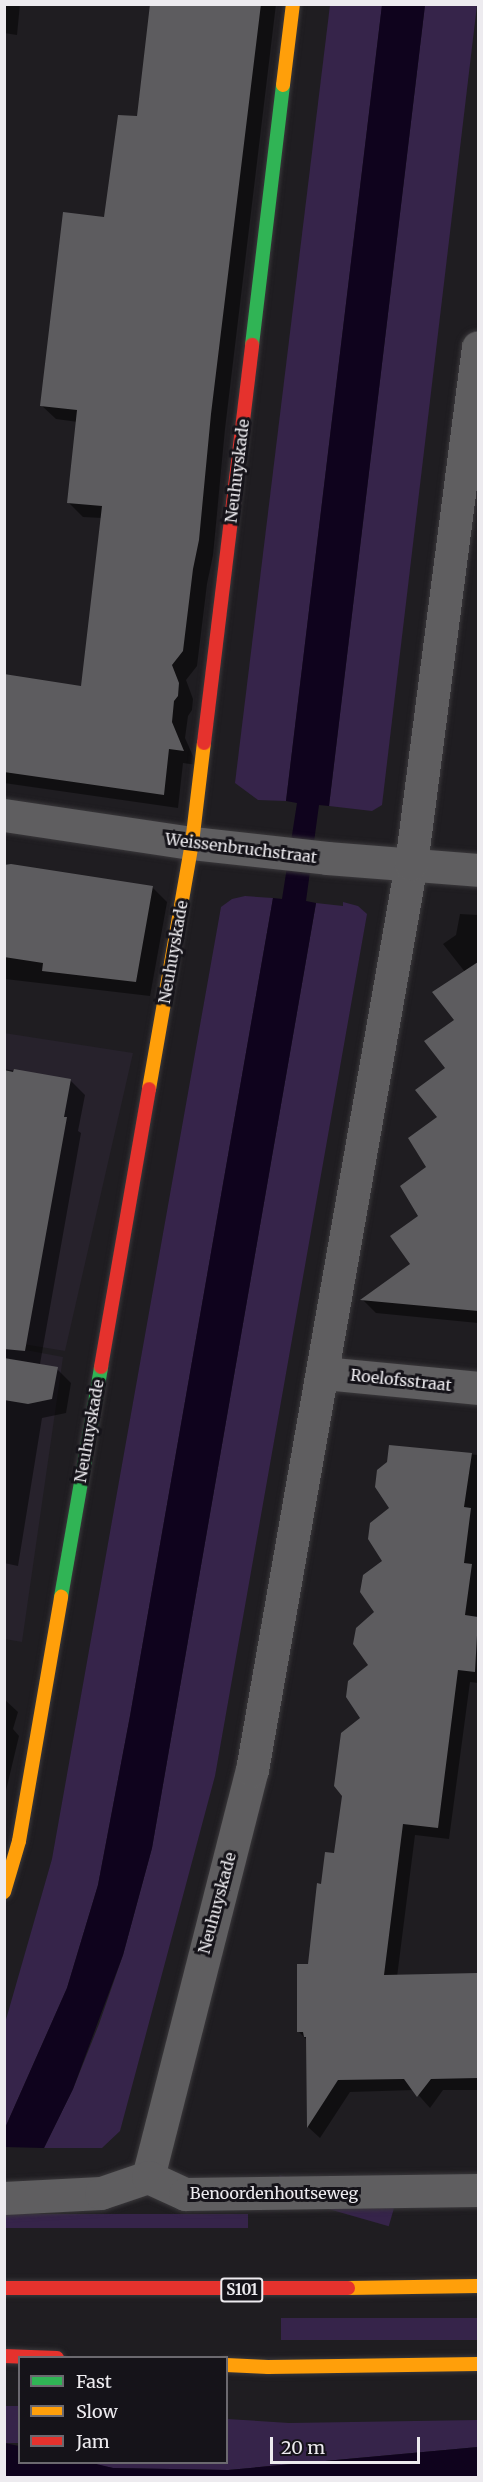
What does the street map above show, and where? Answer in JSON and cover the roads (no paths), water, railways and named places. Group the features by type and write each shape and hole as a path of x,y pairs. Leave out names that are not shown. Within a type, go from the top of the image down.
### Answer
{"street":[{"name":"Neuhuyskade","path":"4,1892 20,1841 192,843 293,4"},
{"name":"Neuhuyskade","path":"148,2177 153,2147 252,1770 411,864 478,348"},
{"name":"Weissenbruchstraat","path":"4,815 192,843 327,858 478,870"},
{"name":"Roelofsstraat","path":"323,1373 478,1388"},
{"name":"Benoordenhoutseweg","path":"148,2177 185,2194 478,2190"},
{"path":"4,2198 101,2193 148,2177"},
{"name":"S101","path":"4,2288 266,2290 478,2286"},
{"path":"228,2365 268,2367 478,2364"}]}
